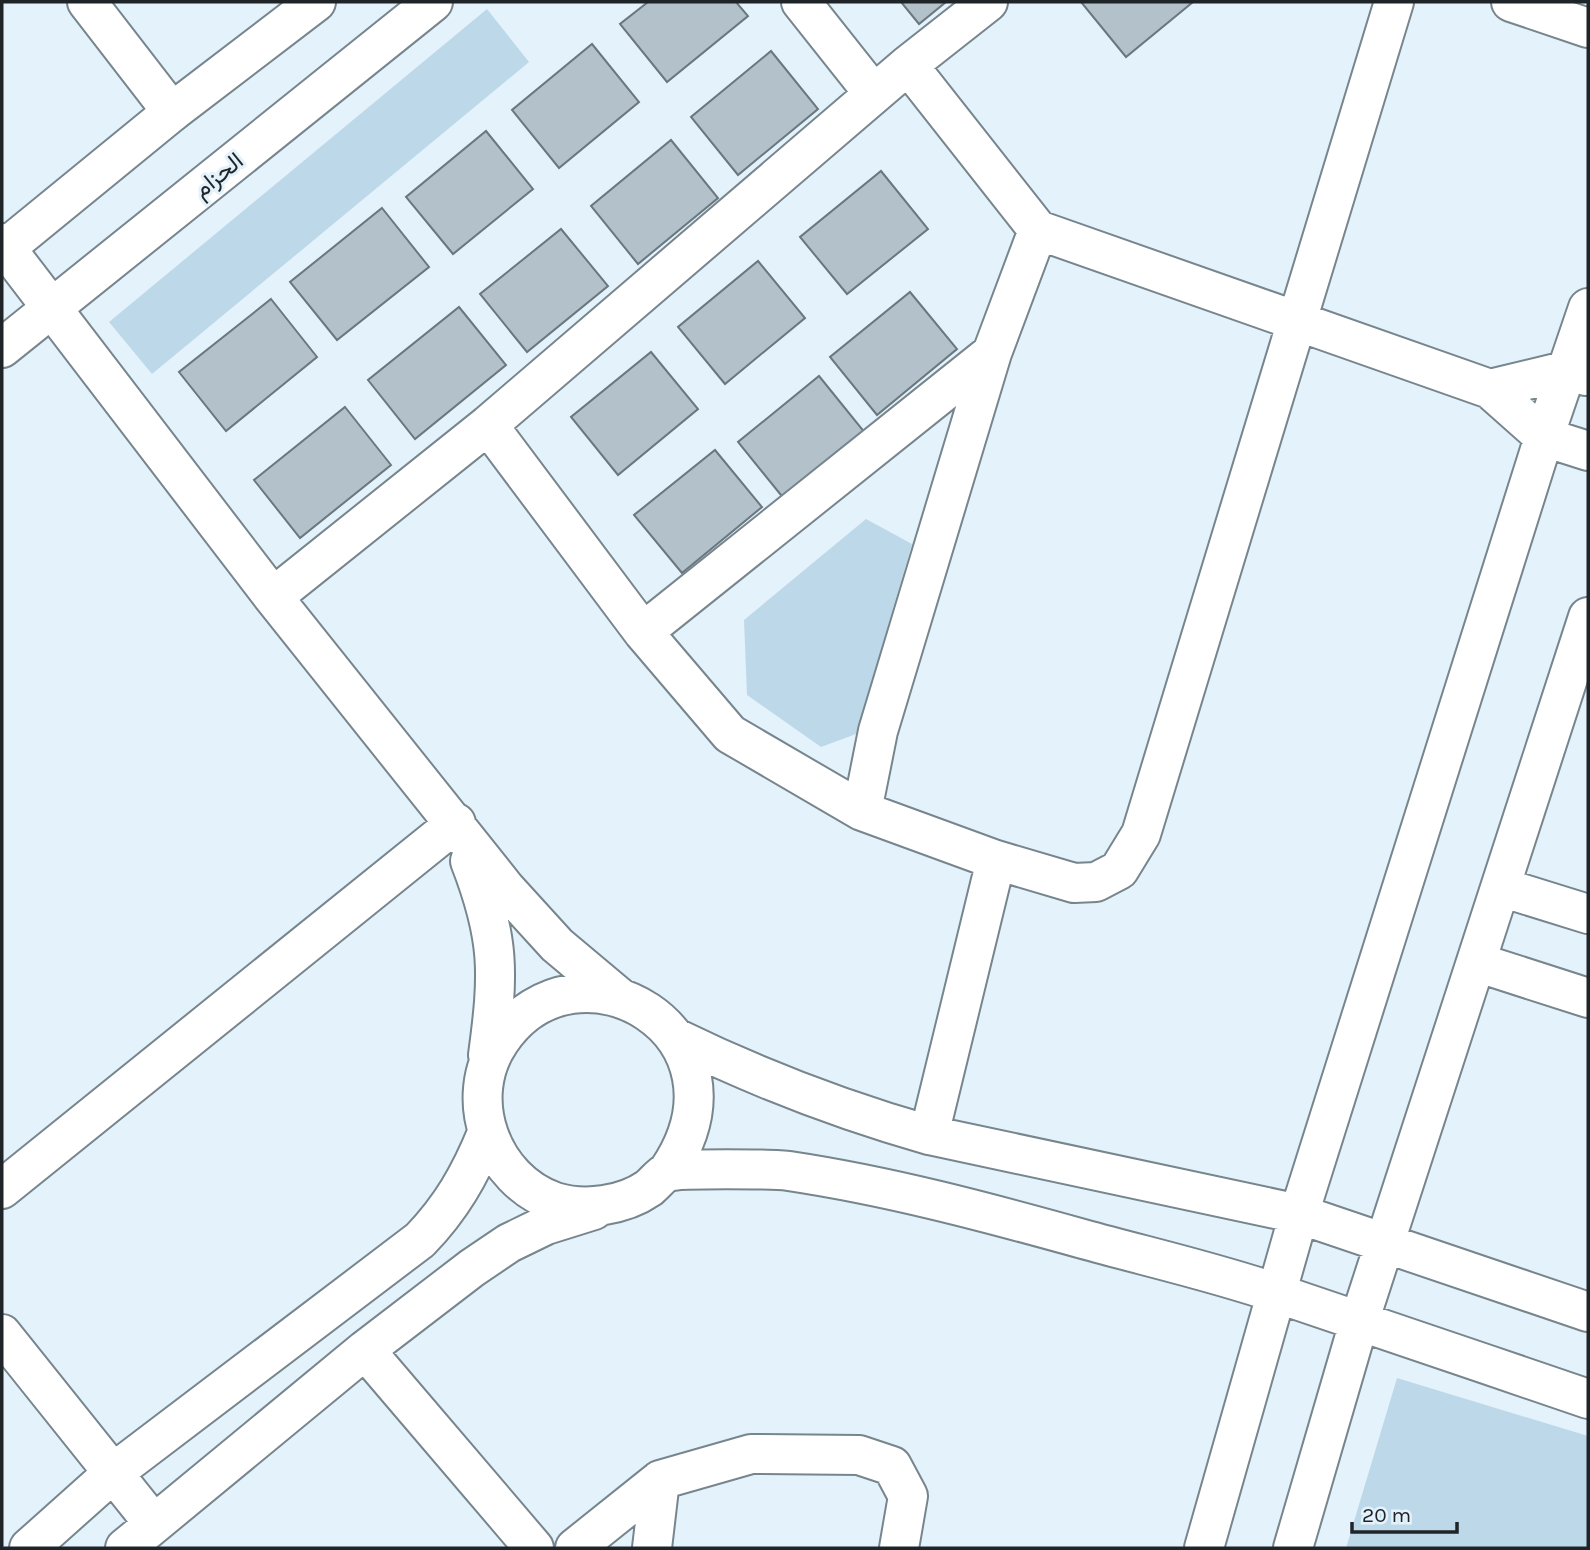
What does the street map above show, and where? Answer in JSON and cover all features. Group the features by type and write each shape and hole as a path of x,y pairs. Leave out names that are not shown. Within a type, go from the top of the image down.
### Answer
{"street":[{"path":"88,2 172,112"},
{"path":"125,1548 365,1350 509,1243 546,1225 622,1201 647,1189 668,1171 683,1149 693,1121 694,1102 689,1064 676,1038 650,1012 619,997 580,966 532,919 273,597 3,248 172,112 316,2"},
{"name":"الحزام","path":"2,348 433,2"},
{"path":"801,2 874,94"},
{"path":"273,597 488,425 908,65 988,2"},
{"path":"488,425 643,632 730,734 862,811 996,860 1074,883 1096,882 1119,870 1141,834 1394,2"},
{"path":"1511,2 1588,28"},
{"path":"908,65 1038,230 1490,390 1544,437 1588,451"},
{"path":"862,811 878,731 992,353 1038,230"},
{"path":"1204,1548 1299,1214 1544,437 1579,373 1588,307"},
{"path":"643,632 992,353"},
{"path":"1490,390 1579,373"},
{"path":"1293,1548 1384,1242 1588,617"},
{"path":"456,823 488,906 498,982 482,1103 487,1133 502,1163 526,1187 556,1202 589,1207 622,1201"},
{"path":"2,1189 456,823"},
{"path":"929,1135 996,860"},
{"path":"1501,887 1588,914"},
{"path":"1476,962 1588,998"},
{"path":"486,1072 498,1043 518,1019 549,1000 583,992 619,997"},
{"path":"676,1038 733,1066 800,1093 929,1135 1299,1214 1588,1312"},
{"path":"29,1548 113,1473 419,1240 445,1214 465,1183 487,1133"},
{"path":"668,1171 783,1170 923,1195 1276,1293 1588,1399"},
{"path":"2,1334 154,1524"},
{"path":"365,1350 534,1548"},
{"path":"575,1548 660,1480 751,1454 859,1455 892,1466 908,1496 899,1548"},
{"path":"652,1548 660,1480"}],"shaded area":[{"path":"487,9 529,62 152,374 109,322"},
{"path":"866,519 912,544 856,734 821,747 747,695 744,620"},
{"path":"1397,1378 1588,1436 1587,1548 1346,1548"}],"building":[{"path":"648,2 736,2 748,16 667,82 620,24"},
{"path":"901,2 946,2 919,24"},
{"path":"1081,2 1193,2 1126,57"},
{"path":"592,44 639,102 559,168 512,110"},
{"path":"771,51 818,109 738,175 691,117"},
{"path":"486,131 533,189 453,254 406,197"},
{"path":"671,140 718,198 638,264 591,206"},
{"path":"881,171 928,229 847,294 800,237"},
{"path":"382,208 429,267 337,340 290,282"},
{"path":"561,229 608,286 527,352 480,294"},
{"path":"758,261 805,318 725,384 678,327"},
{"path":"910,292 957,349 877,415 830,357"},
{"path":"271,299 317,357 226,431 179,372"},
{"path":"459,307 506,365 415,439 368,380"},
{"path":"651,352 698,409 618,475 571,417"},
{"path":"819,376 866,434 785,500 738,442"},
{"path":"345,407 391,465 300,538 254,480"},
{"path":"715,450 762,507 682,573 634,515"}]}
